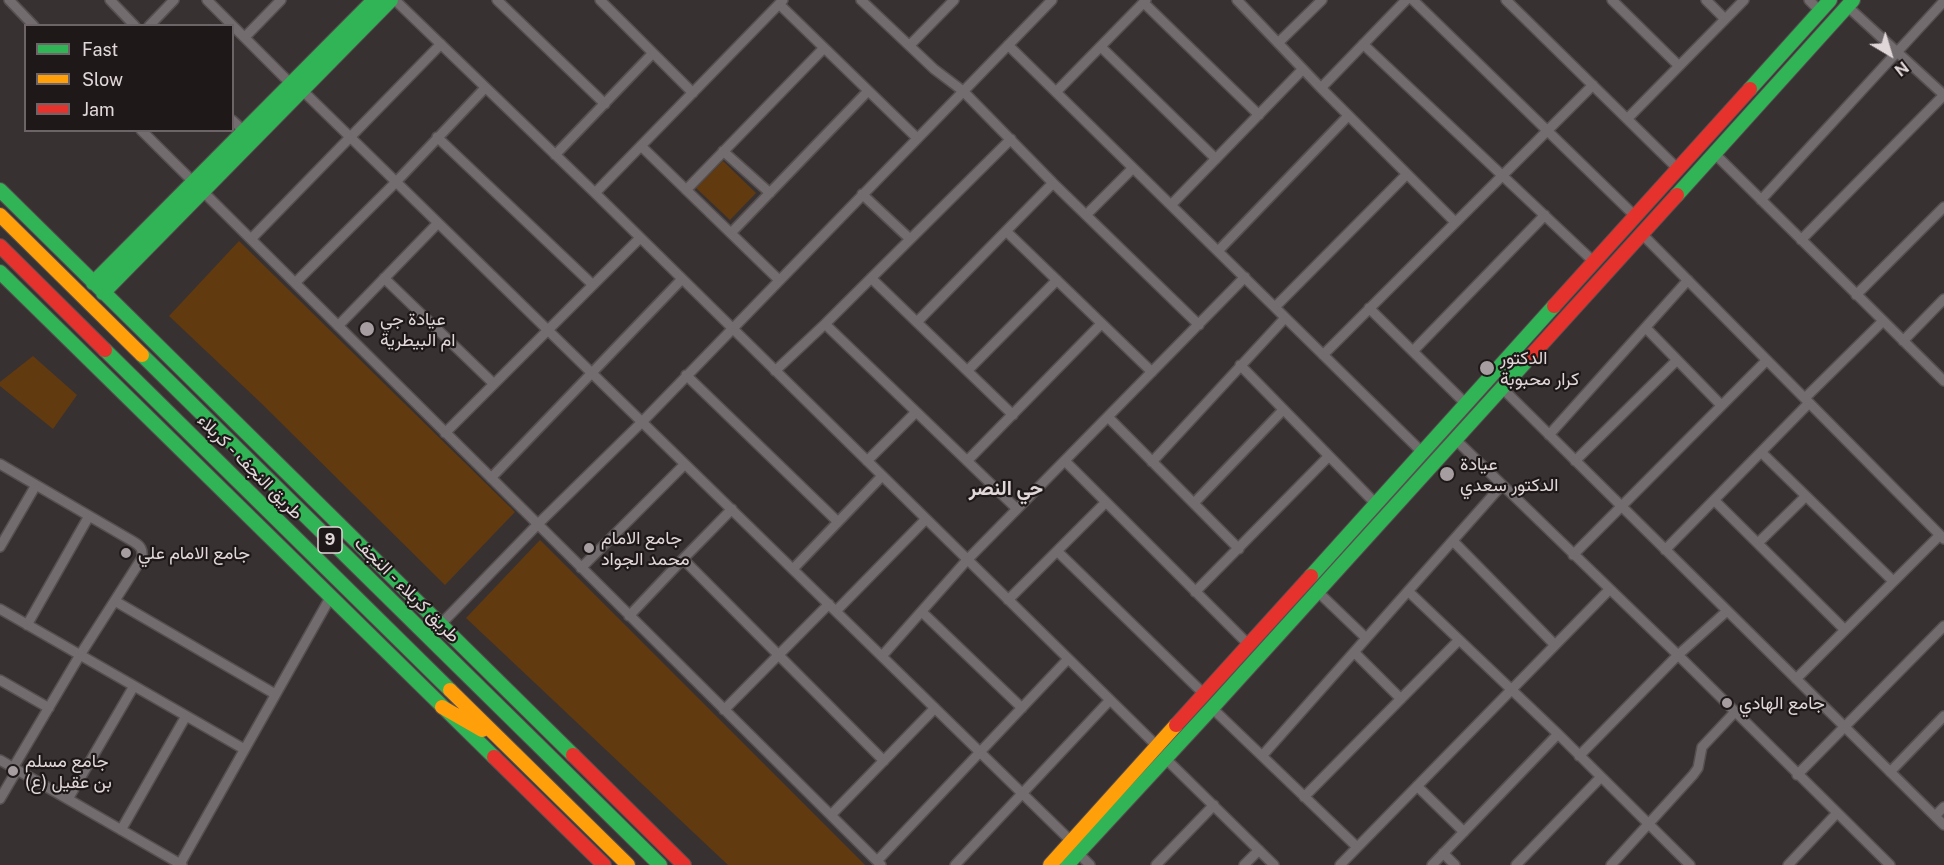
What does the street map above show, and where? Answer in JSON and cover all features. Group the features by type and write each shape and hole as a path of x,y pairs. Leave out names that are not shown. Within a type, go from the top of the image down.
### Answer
{"main road":[{"path":"1050,865 1075,847 1161,752 1204,694 1830,0"},
{"path":"98,288 297,87 385,2"},
{"path":"1161,752 1212,708 1850,3"},
{"path":"212,173 244,131 297,87"},
{"path":"0,190 684,865"},
{"name":"طريق کربلاء - النجف","path":"0,215 660,865"},
{"name":"طريق النجف - کربلاء","path":"0,246 628,865"},
{"path":"0,272 603,865"},
{"path":"1558,302 1560,310 1569,312"},
{"path":"1535,327 1545,331 1546,338"},
{"path":"1248,645 1249,655 1257,657"},
{"path":"1225,671 1234,672 1236,681"},
{"path":"442,707 503,742"},
{"path":"1067,865 1075,847"}],"street":[{"path":"9,0 32,24"},
{"path":"110,0 133,24"},
{"path":"151,24 174,0"},
{"path":"207,0 231,24"},
{"path":"244,37 281,0"},
{"path":"497,0 605,104"},
{"path":"600,0 693,93"},
{"path":"910,45 954,0"},
{"path":"440,625 642,422 1052,0"},
{"path":"1237,0 1348,116 1455,222"},
{"path":"1278,43 1322,0"},
{"path":"1321,88 1406,0"},
{"path":"1413,0 1635,216"},
{"path":"1506,0 1678,169"},
{"path":"1612,0 1679,66"},
{"path":"1706,0 1725,19"},
{"path":"1628,119 1744,0"},
{"path":"1809,0 1820,11"},
{"path":"1056,92 1145,1 1259,115"},
{"path":"1761,200 1944,1"},
{"path":"385,2 441,44 595,193 1110,700 1274,865"},
{"path":"595,193 781,2 824,48 917,138"},
{"path":"867,2 934,69 963,91 1198,325"},
{"path":"1801,240 1944,95 1897,52 1850,3"},
{"path":"234,27 351,138 1023,793 1090,865"},
{"path":"251,239 441,44"},
{"path":"1363,44 1594,262"},
{"path":"1008,45 1422,452"},
{"path":"1101,47 1216,159"},
{"path":"686,189 824,48"},
{"path":"555,155 653,53"},
{"path":"1171,206 1303,69"},
{"path":"1323,355 1593,85"},
{"path":"295,283 396,182 485,87"},
{"path":"731,233 868,91"},
{"path":"1218,251 1348,116"},
{"path":"234,122 244,131"},
{"path":"143,132 879,863 1068,659"},
{"path":"437,137 593,285"},
{"path":"775,371 1011,139"},
{"path":"641,146 779,280"},
{"path":"723,151 770,193"},
{"path":"1713,153 1944,381"},
{"path":"1086,215 1133,168"},
{"path":"1275,307 1407,174"},
{"path":"917,322 1053,183"},
{"path":"862,194 910,239"},
{"path":"1856,295 1944,207"},
{"path":"1413,351 1545,215"},
{"path":"338,326 438,223"},
{"path":"1007,232 1152,372"},
{"path":"1641,233 1942,537 1893,581 1796,679"},
{"path":"446,433 640,238"},
{"path":"384,278 494,384"},
{"path":"871,278 1013,415"},
{"path":"882,656 968,560 1245,278"},
{"path":"490,478 682,279"},
{"path":"968,370 1057,280"},
{"path":"1549,435 1688,280"},
{"path":"1903,340 1944,299"},
{"path":"1370,308 1466,404"},
{"path":"1152,462 1286,318"},
{"path":"1665,550 1761,452 1882,321"},
{"path":"825,324 1017,509"},
{"path":"967,461 1101,324"},
{"path":"1646,328 1721,405"},
{"path":"1575,461 1677,360"},
{"path":"1573,555 1767,360"},
{"path":"1240,365 1376,504"},
{"path":"686,375 837,521"},
{"path":"1501,387 1944,825"},
{"path":"1194,503 1283,410"},
{"path":"867,461 916,412"},
{"path":"1108,417 1239,549"},
{"path":"1455,439 1890,865"},
{"path":"1761,452 1893,581"},
{"path":"1196,592 1329,456"},
{"path":"1065,461 1248,645"},
{"path":"0,464 140,546 143,552 142,558 49,708 0,799"},
{"path":"581,568 685,464"},
{"path":"793,569 882,476"},
{"path":"1,544 36,485"},
{"path":"1262,756 1502,485"},
{"path":"1758,543 1806,496"},
{"path":"1714,500 1845,630"},
{"path":"1008,600 1106,502"},
{"path":"629,616 732,510"},
{"path":"27,625 89,516"},
{"path":"724,710 778,655 833,608 926,519"},
{"path":"1453,541 1555,645"},
{"path":"1057,551 1204,694"},
{"path":"682,559 884,761"},
{"path":"1340,865 1609,590"},
{"path":"1317,591 1366,638"},
{"path":"1408,591 1558,734 1690,865"},
{"path":"0,760 181,864 330,597"},
{"path":"115,601 275,694"},
{"path":"0,609 244,749"},
{"path":"1579,756 1678,655 1727,611"},
{"path":"921,612 1022,708"},
{"path":"1797,774 1944,626"},
{"path":"1304,797 1459,640"},
{"path":"1354,652 1401,699"},
{"path":"0,680 49,708"},
{"path":"68,799 134,686"},
{"path":"955,865 1110,700"},
{"path":"831,815 935,708"},
{"path":"1212,708 1358,847"},
{"path":"1611,865 1694,775 1698,768 1702,747 1734,712"},
{"path":"121,830 186,716"},
{"path":"1890,772 1944,716"},
{"path":"1432,865 1558,734"},
{"path":"1516,865 1601,777"},
{"path":"1417,786 1464,832"},
{"path":"1156,865 1214,806"},
{"path":"1935,816 1944,807"},
{"path":"1788,865 1837,813"},
{"path":"1244,865 1259,850"},
{"path":"1443,853 1455,865"}],"shaded area":[{"path":"723,161 756,193 730,220 696,188"},
{"path":"239,241 515,512 445,585 261,403 169,316"},
{"path":"33,356 77,395 53,429 0,386 0,382"},
{"path":"540,540 865,865 728,865 466,618"}],"traffic: fast":[{"path":"93,283 374,0"},
{"path":"103,293 391,0"},
{"path":"1750,89 1830,0"},
{"path":"1677,195 1853,0"},
{"path":"0,190 573,755"},
{"path":"0,272 494,757"},
{"path":"1311,576 1554,306"},
{"path":"105,350 450,690"},
{"path":"142,355 660,865"},
{"path":"1067,865 1531,356"}],"traffic: slow":[{"path":"0,215 142,355"},
{"path":"450,690 628,865"},
{"path":"442,707 482,730"},
{"path":"1050,865 1176,725"}],"traffic: jam":[{"path":"1554,306 1750,89"},
{"path":"1531,356 1677,195"},
{"path":"0,246 105,350"},
{"path":"1176,725 1311,576"},
{"path":"573,755 684,865"},
{"path":"494,757 604,865"}],"place":[{"name":"عيادة جي ام البيطرية","path":"367,329"},
{"name":"الدكتور كرار محبوبة","path":"1487,368"},
{"name":"عيادة الدكتور سعدي","path":"1447,474"},
{"name":"جامع الامام محمد الجواد","path":"589,548"},
{"name":"جامع الامام علي","path":"126,553"},
{"name":"جامع الهادي","path":"1727,703"},
{"name":"جامع مسلم بن عقيل (ع)","path":"13,771"}],"district":[{"name":"حي النصر","path":"1006,489"}]}
